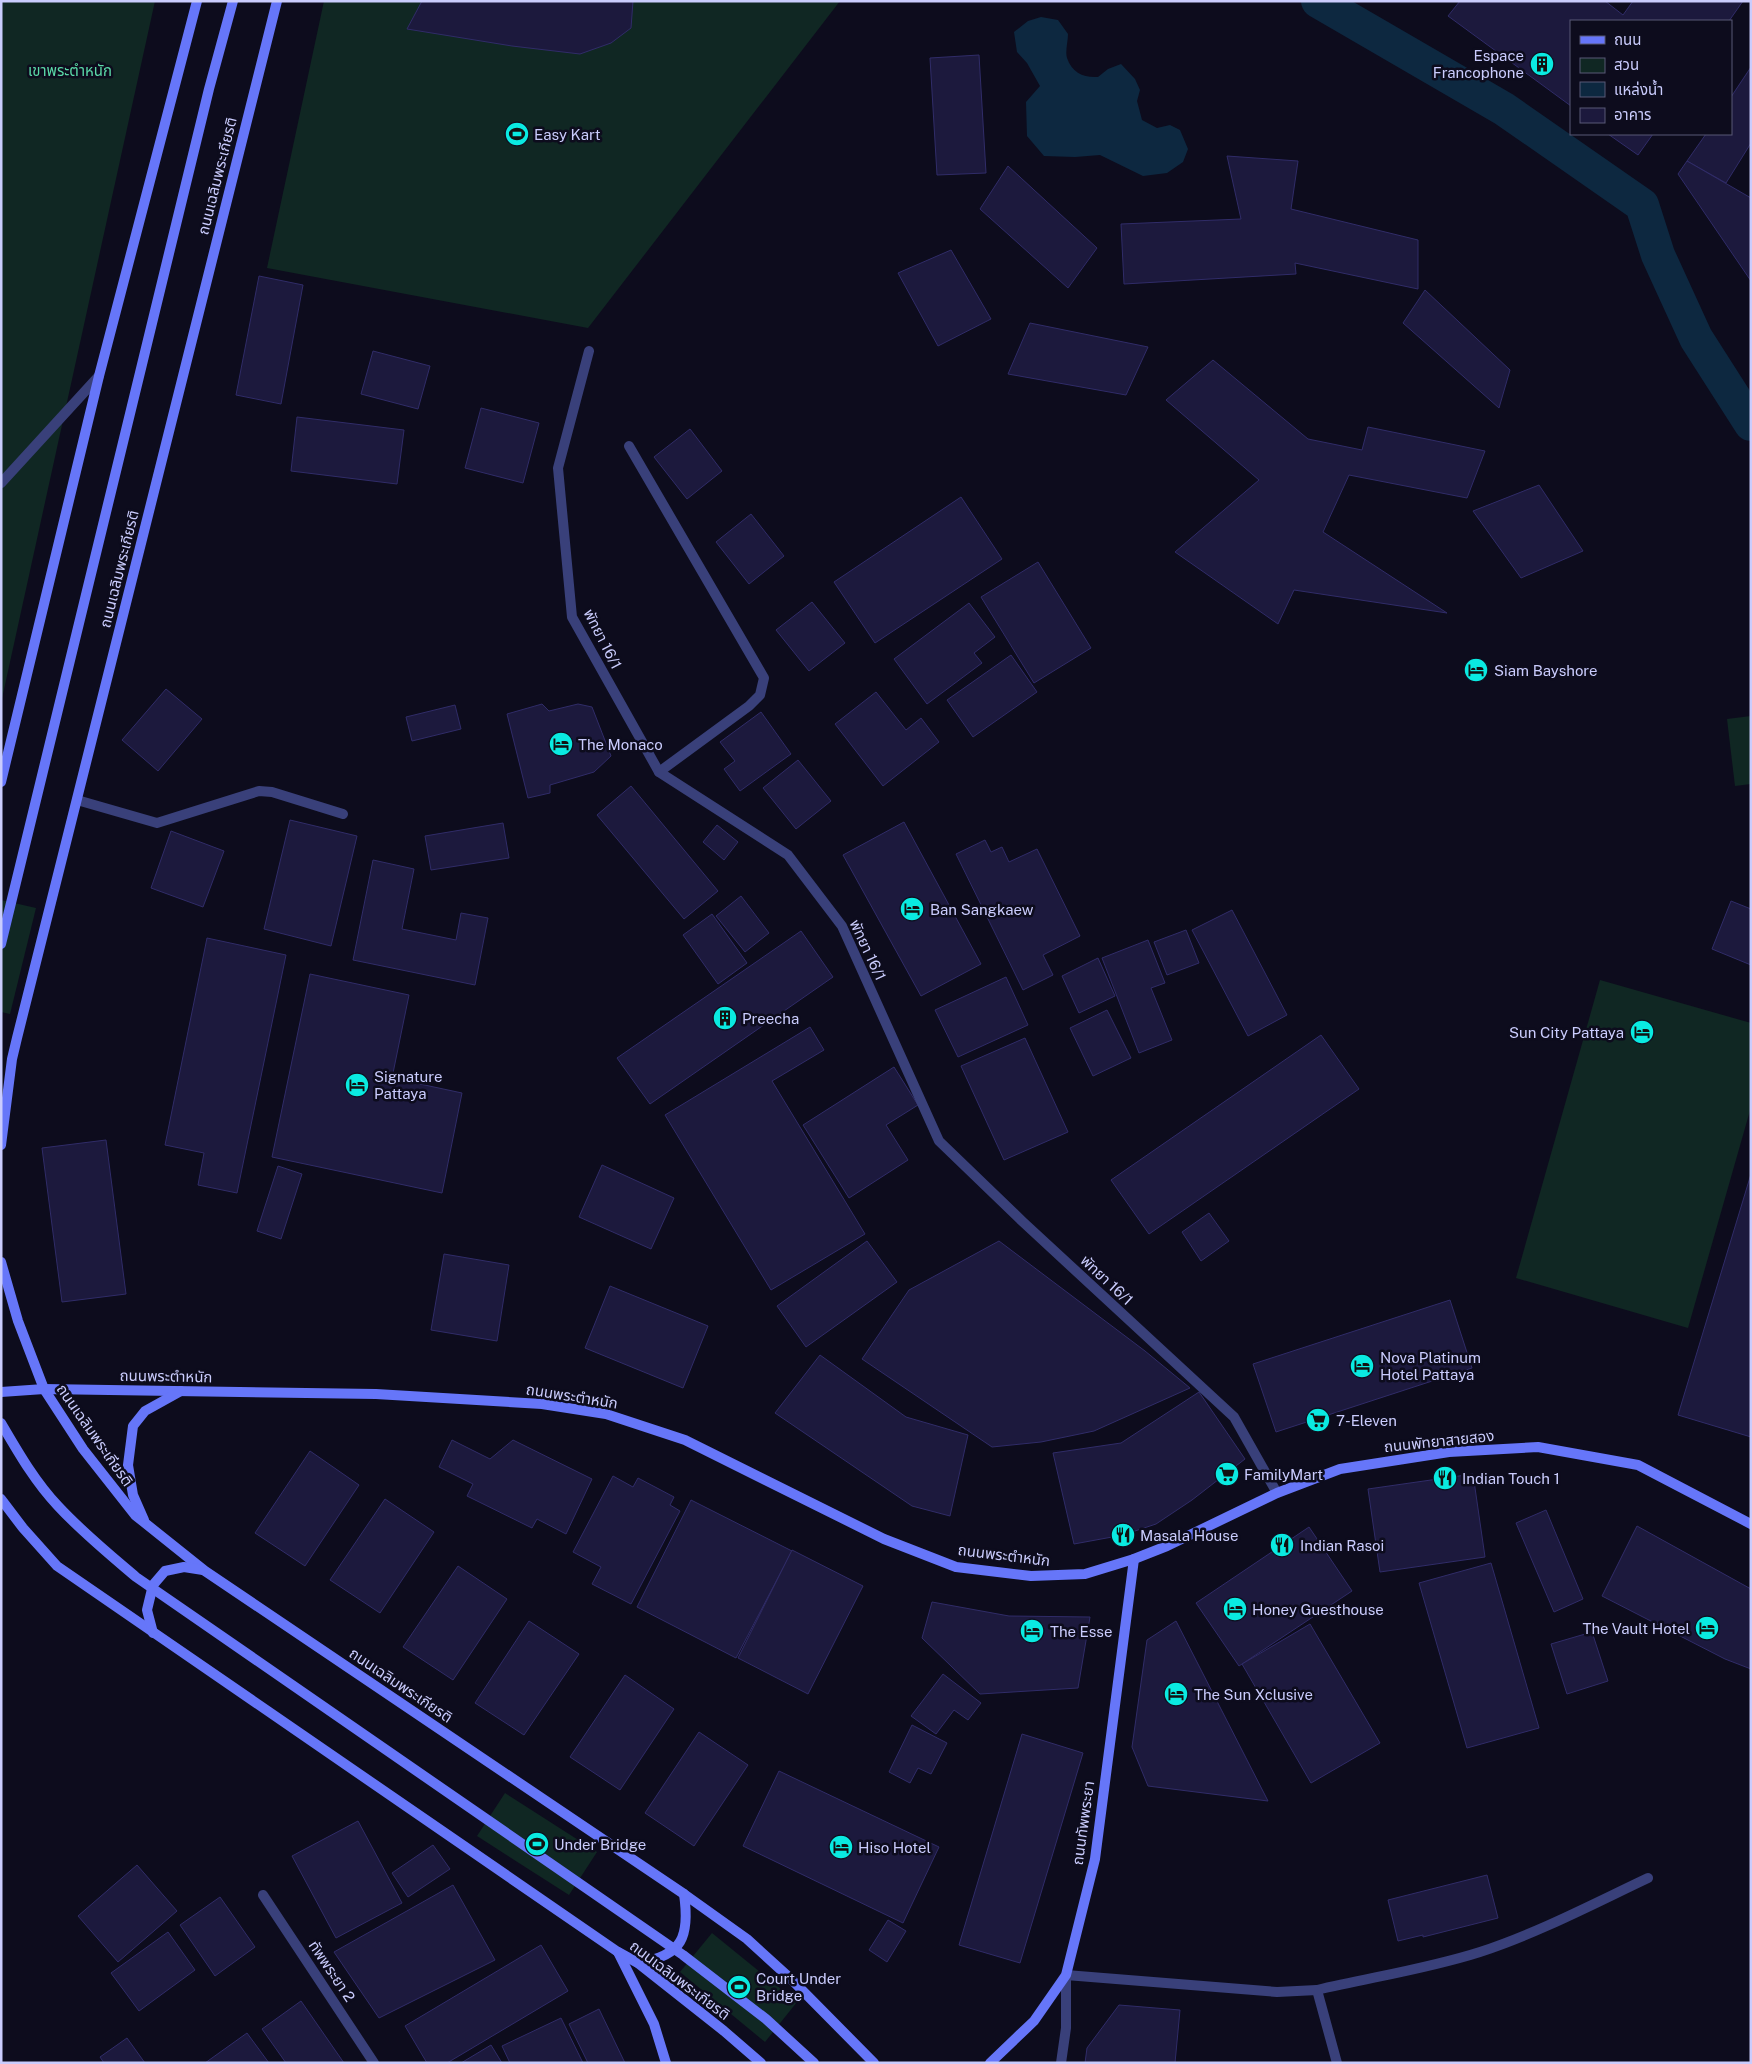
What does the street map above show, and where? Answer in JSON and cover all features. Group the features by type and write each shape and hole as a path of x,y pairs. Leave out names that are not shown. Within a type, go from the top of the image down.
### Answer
{"main road":[{"path":"1,782 98,376 197,1"},
{"path":"1,944 209,89 233,1"},
{"name":"ถนนเฉลิมพระเกียรติ","path":"1,1145 12,1059 277,1"},
{"path":"1,1064 12,1059"},
{"name":"ถนนเฉลิมพระเกียรติ","path":"1,1262 18,1321 44,1389 83,1449 135,1515 205,1571 684,1894 747,1939 792,1980 874,2063"},
{"name":"ถนนพระตำหนัก","path":"1,1392 44,1389 376,1394 542,1404 606,1414 685,1440 884,1539 956,1567 1031,1576 1064,1576 1085,1574 1134,1559"},
{"path":"146,1524 133,1495 128,1465 133,1426 145,1411 182,1390"},
{"path":"1,1423 20,1457 57,1505 98,1545 136,1577 683,1955 766,2018 814,2063"},
{"name":"ถนนพัทยาสายสอง","path":"1134,1559 1167,1546 1277,1493 1340,1469 1449,1452 1538,1447 1638,1465 1751,1524"},
{"name":"ถนนเฉลิมพระเกียรติ","path":"1,1499 23,1528 57,1566 618,1952 638,1963 761,2063"},
{"name":"ถนนทัพพระยา","path":"990,2063 1034,2021 1066,1976 1094,1859 1134,1559"},
{"path":"153,1633 147,1610 153,1585 165,1571 184,1567 205,1571"},
{"path":"638,1963 665,1957 680,1942 686,1920 684,1894"},
{"path":"618,1952 654,2024 666,2063"}],"street":[{"name":"พัทยา 16/1","path":"589,351 558,468 572,617 658,772 788,855 842,926 939,1141 1029,1228 1234,1418 1277,1493"},
{"path":"1,483 98,376"},
{"path":"629,446 764,678 760,695 749,706 658,772"},
{"path":"77,800 157,823 259,791 272,792 343,814"},
{"path":"1061,2063 1066,2028 1066,1976 1277,1992 1318,1990 1388,1976 1479,1952 1525,1936 1648,1878"},
{"name":"ทัพพระยา 2","path":"264,1895 374,2063"},
{"path":"1318,1990 1337,2063"}],"green space":[{"name":"เขาพระตำหนัก","path":"1,1 155,1 1,703"},
{"name":"Easy Kart","path":"324,1 840,1 588,328 267,268"},
{"path":"1751,716 1751,784 1735,786 1727,719"},
{"path":"1,900 36,908 10,1014 1,1012"},
{"path":"1600,980 1751,1023 1751,1107 1688,1328 1516,1278"},
{"name":"Under Bridge","path":"505,1793 597,1852 569,1895 477,1836"},
{"name":"Court Under Bridge","path":"712,1933 797,2002 765,2042 680,1972"}],"water":[{"path":"1041,17 1058,20 1068,34 1067,58 1079,74 1088,77 1098,77 1108,69 1121,64 1135,79 1140,90 1137,101 1142,120 1157,128 1170,125 1180,130 1188,149 1183,162 1167,173 1143,176 1100,155 1075,157 1044,156 1027,136 1026,102 1040,86 1027,63 1017,52 1014,32 1028,21"}],"building":[{"path":"422,1 633,1 631,28 611,43 580,54 512,46 407,29"},
{"name":"Espace Francophone","path":"1460,1 1605,1 1623,15 1633,1 1743,1 1730,20 1570,20 1570,105 1448,16"},
{"path":"979,55 986,173 937,175 930,58"},
{"path":"1751,67 1751,143 1726,183 1687,161 1705,135 1732,135 1732,96"},
{"path":"1609,135 1652,135 1638,155"},
{"path":"1227,156 1298,161 1291,209 1418,240 1418,289 1295,263 1296,274 1124,284 1121,224 1241,219"},
{"path":"1687,161 1751,198 1751,281 1678,174"},
{"path":"1008,166 1097,248 1068,288 980,209"},
{"path":"951,250 991,319 938,346 898,273"},
{"path":"259,276 303,285 281,404 236,395"},
{"path":"1425,290 1510,370 1499,408 1403,323"},
{"path":"1030,323 1148,347 1126,395 1008,374"},
{"path":"373,351 430,366 418,409 361,394"},
{"path":"1213,360 1308,439 1362,450 1368,427 1485,451 1467,498 1349,475 1323,532 1447,613 1294,590 1278,624 1175,552 1259,480 1166,400"},
{"path":"481,408 539,423 523,483 465,468"},
{"path":"297,417 404,430 397,484 291,471"},
{"path":"690,429 722,471 687,499 654,457"},
{"path":"1539,485 1583,551 1521,578 1473,511"},
{"path":"961,497 1002,559 875,643 834,582"},
{"path":"751,514 784,556 749,584 716,542"},
{"path":"1038,562 1091,648 1034,683 981,597"},
{"path":"812,602 845,643 809,671 776,630"},
{"path":"969,603 995,637 974,653 982,663 927,704 894,659"},
{"path":"1011,655 1037,692 973,737 947,700"},
{"path":"166,689 202,719 158,771 122,740"},
{"path":"876,692 906,730 921,718 939,742 883,786 835,724"},
{"name":"The Monaco","path":"542,704 549,711 578,704 592,707 611,756 594,772 550,785 550,793 528,798 507,714"},
{"path":"455,705 461,729 412,741 406,717"},
{"path":"761,712 791,754 740,791 724,769 735,761 720,742"},
{"path":"798,760 831,801 796,829 763,788"},
{"path":"631,786 718,891 684,919 597,815"},
{"path":"290,820 357,836 331,946 264,929"},
{"name":"Ban Sangkaew","path":"904,822 981,964 921,996 843,855"},
{"path":"503,823 509,858 431,870 425,836"},
{"path":"717,825 738,842 724,860 703,842"},
{"path":"171,831 224,851 203,907 151,888"},
{"path":"985,840 991,852 1002,847 1009,862 1037,849 1080,936 1043,955 1053,975 1023,990 956,854"},
{"path":"373,860 414,869 402,929 456,940 461,913 488,918 475,985 353,960"},
{"path":"741,896 769,933 745,952 716,916"},
{"path":"1731,901 1751,909 1751,965 1712,949"},
{"path":"1232,910 1287,1015 1248,1036 1192,930"},
{"path":"712,914 747,963 718,984 683,935"},
{"path":"1186,930 1199,963 1167,975 1154,942"},
{"name":"Preecha","path":"801,931 833,977 650,1104 617,1058"},
{"path":"207,938 286,955 237,1193 198,1185 204,1153 165,1145"},
{"path":"1148,940 1165,983 1151,988 1172,1040 1139,1053 1102,958"},
{"path":"1098,958 1115,996 1079,1013 1062,976"},
{"name":"Signature Pattaya","path":"310,974 409,995 392,1078 462,1093 442,1193 272,1157"},
{"path":"1006,977 1028,1025 958,1057 935,1010"},
{"path":"1107,1010 1131,1058 1093,1076 1070,1028"},
{"path":"810,1027 824,1050 772,1081 865,1234 771,1290 665,1115"},
{"path":"1321,1035 1359,1089 1149,1234 1111,1180"},
{"path":"1025,1038 1068,1132 1004,1160 961,1066"},
{"path":"894,1067 918,1105 886,1125 908,1160 849,1198 803,1125"},
{"path":"106,1140 126,1294 62,1302 42,1148"},
{"path":"602,1165 674,1198 651,1249 579,1217"},
{"path":"278,1166 302,1174 281,1239 257,1231"},
{"path":"1751,1174 1751,1437 1678,1415"},
{"path":"1209,1213 1229,1241 1201,1261 1182,1232"},
{"path":"867,1241 897,1282 806,1347 777,1306"},
{"path":"999,1241 1145,1351 1190,1388 1094,1431 1041,1442 992,1447 862,1359 909,1290"},
{"path":"444,1254 509,1265 497,1341 431,1330"},
{"path":"610,1286 708,1326 683,1388 585,1348"},
{"name":"Nova Platinum Hotel Pattaya","path":"1450,1300 1472,1368 1276,1432 1253,1364"},
{"path":"820,1355 906,1417 968,1435 950,1516 912,1506 775,1413"},
{"path":"1199,1392 1245,1459 1192,1500 1156,1524 1123,1535 1074,1544 1053,1453 1121,1443"},
{"path":"452,1440 490,1459 513,1440 592,1479 566,1534 537,1519 532,1528 467,1496 473,1484 439,1467"},
{"path":"310,1451 359,1485 305,1566 255,1533"},
{"path":"1473,1474 1485,1557 1380,1572 1368,1489"},
{"path":"613,1476 633,1487 638,1478 674,1497 670,1505 680,1511 631,1604 592,1584 601,1567 573,1552"},
{"path":"385,1499 434,1532 380,1613 330,1580"},
{"path":"691,1500 792,1551 736,1658 637,1607"},
{"path":"1546,1510 1583,1599 1554,1612 1516,1523"},
{"name":"The Vault Hotel","path":"1637,1526 1751,1589 1751,1669 1725,1659 1602,1596"},
{"path":"1309,1527 1352,1591 1239,1666 1196,1603"},
{"path":"792,1550 863,1586 808,1694 738,1658"},
{"path":"1491,1563 1539,1728 1467,1748 1419,1583"},
{"path":"458,1566 507,1599 453,1680 403,1647"},
{"path":"932,1602 1009,1616 1090,1617 1078,1688 980,1694 922,1638"},
{"path":"529,1621 579,1654 524,1735 475,1703"},
{"name":"The Sun Xclusive","path":"1176,1621 1268,1801 1148,1786 1132,1747 1147,1640"},
{"path":"1310,1624 1380,1743 1311,1783 1242,1664"},
{"path":"1592,1632 1608,1681 1567,1694 1551,1644"},
{"path":"943,1674 981,1703 968,1720 954,1710 936,1734 911,1716"},
{"path":"625,1675 674,1709 620,1790 570,1757"},
{"path":"912,1725 947,1743 931,1774 918,1768 910,1783 889,1772"},
{"path":"699,1732 748,1765 694,1846 645,1813"},
{"path":"1022,1734 1083,1753 1020,1963 959,1945"},
{"name":"Hiso Hotel","path":"779,1771 939,1847 903,1923 743,1846"},
{"path":"358,1821 402,1903 336,1938 292,1856"},
{"path":"433,1845 450,1869 408,1897 392,1873"},
{"path":"137,1865 177,1911 118,1962 78,1916"},
{"path":"1487,1875 1498,1918 1423,1937 1423,1935 1398,1941 1388,1900"},
{"path":"453,1885 495,1960 379,2018 334,1952"},
{"path":"220,1897 255,1947 215,1976 180,1925"},
{"path":"888,1920 906,1931 887,1962 869,1950"},
{"path":"168,1932 195,1970 139,2011 111,1973"},
{"path":"541,1945 568,1991 447,2063 427,2063 405,2026"},
{"path":"301,2001 344,2063 286,2063 262,2029"},
{"path":"1119,2005 1180,2010 1175,2063 1085,2063 1087,2048"},
{"path":"599,2009 625,2063 588,2063 569,2024"},
{"path":"561,2018 583,2063 510,2063 502,2046"},
{"path":"247,2033 269,2063 205,2063"},
{"path":"127,2038 145,2063 104,2063 100,2057"},
{"path":"491,2045 502,2063 461,2063"}],"waterway":[{"path":"1318,1 1504,109 1642,205 1658,255 1696,338 1751,424"}],"place":[{"name":"Espace Francophone","path":"1542,64"},
{"name":"Easy Kart","path":"517,134"},
{"name":"Siam Bayshore","path":"1476,670"},
{"name":"The Monaco","path":"561,744"},
{"name":"Ban Sangkaew","path":"912,909"},
{"name":"Preecha","path":"725,1018"},
{"name":"Sun City Pattaya","path":"1642,1032"},
{"name":"Signature Pattaya","path":"357,1085"},
{"name":"Nova Platinum Hotel Pattaya","path":"1362,1366"},
{"name":"7-Eleven","path":"1318,1420"},
{"name":"FamilyMart","path":"1227,1474"},
{"name":"Indian Touch 1","path":"1445,1478"},
{"name":"Masala House","path":"1123,1535"},
{"name":"Indian Rasoi","path":"1282,1545"},
{"name":"Honey Guesthouse","path":"1235,1609"},
{"name":"The Vault Hotel","path":"1707,1628"},
{"name":"The Esse","path":"1032,1631"},
{"name":"The Sun Xclusive","path":"1176,1694"},
{"name":"Under Bridge","path":"537,1844"},
{"name":"Hiso Hotel","path":"841,1847"},
{"name":"Court Under Bridge","path":"739,1987"}]}
